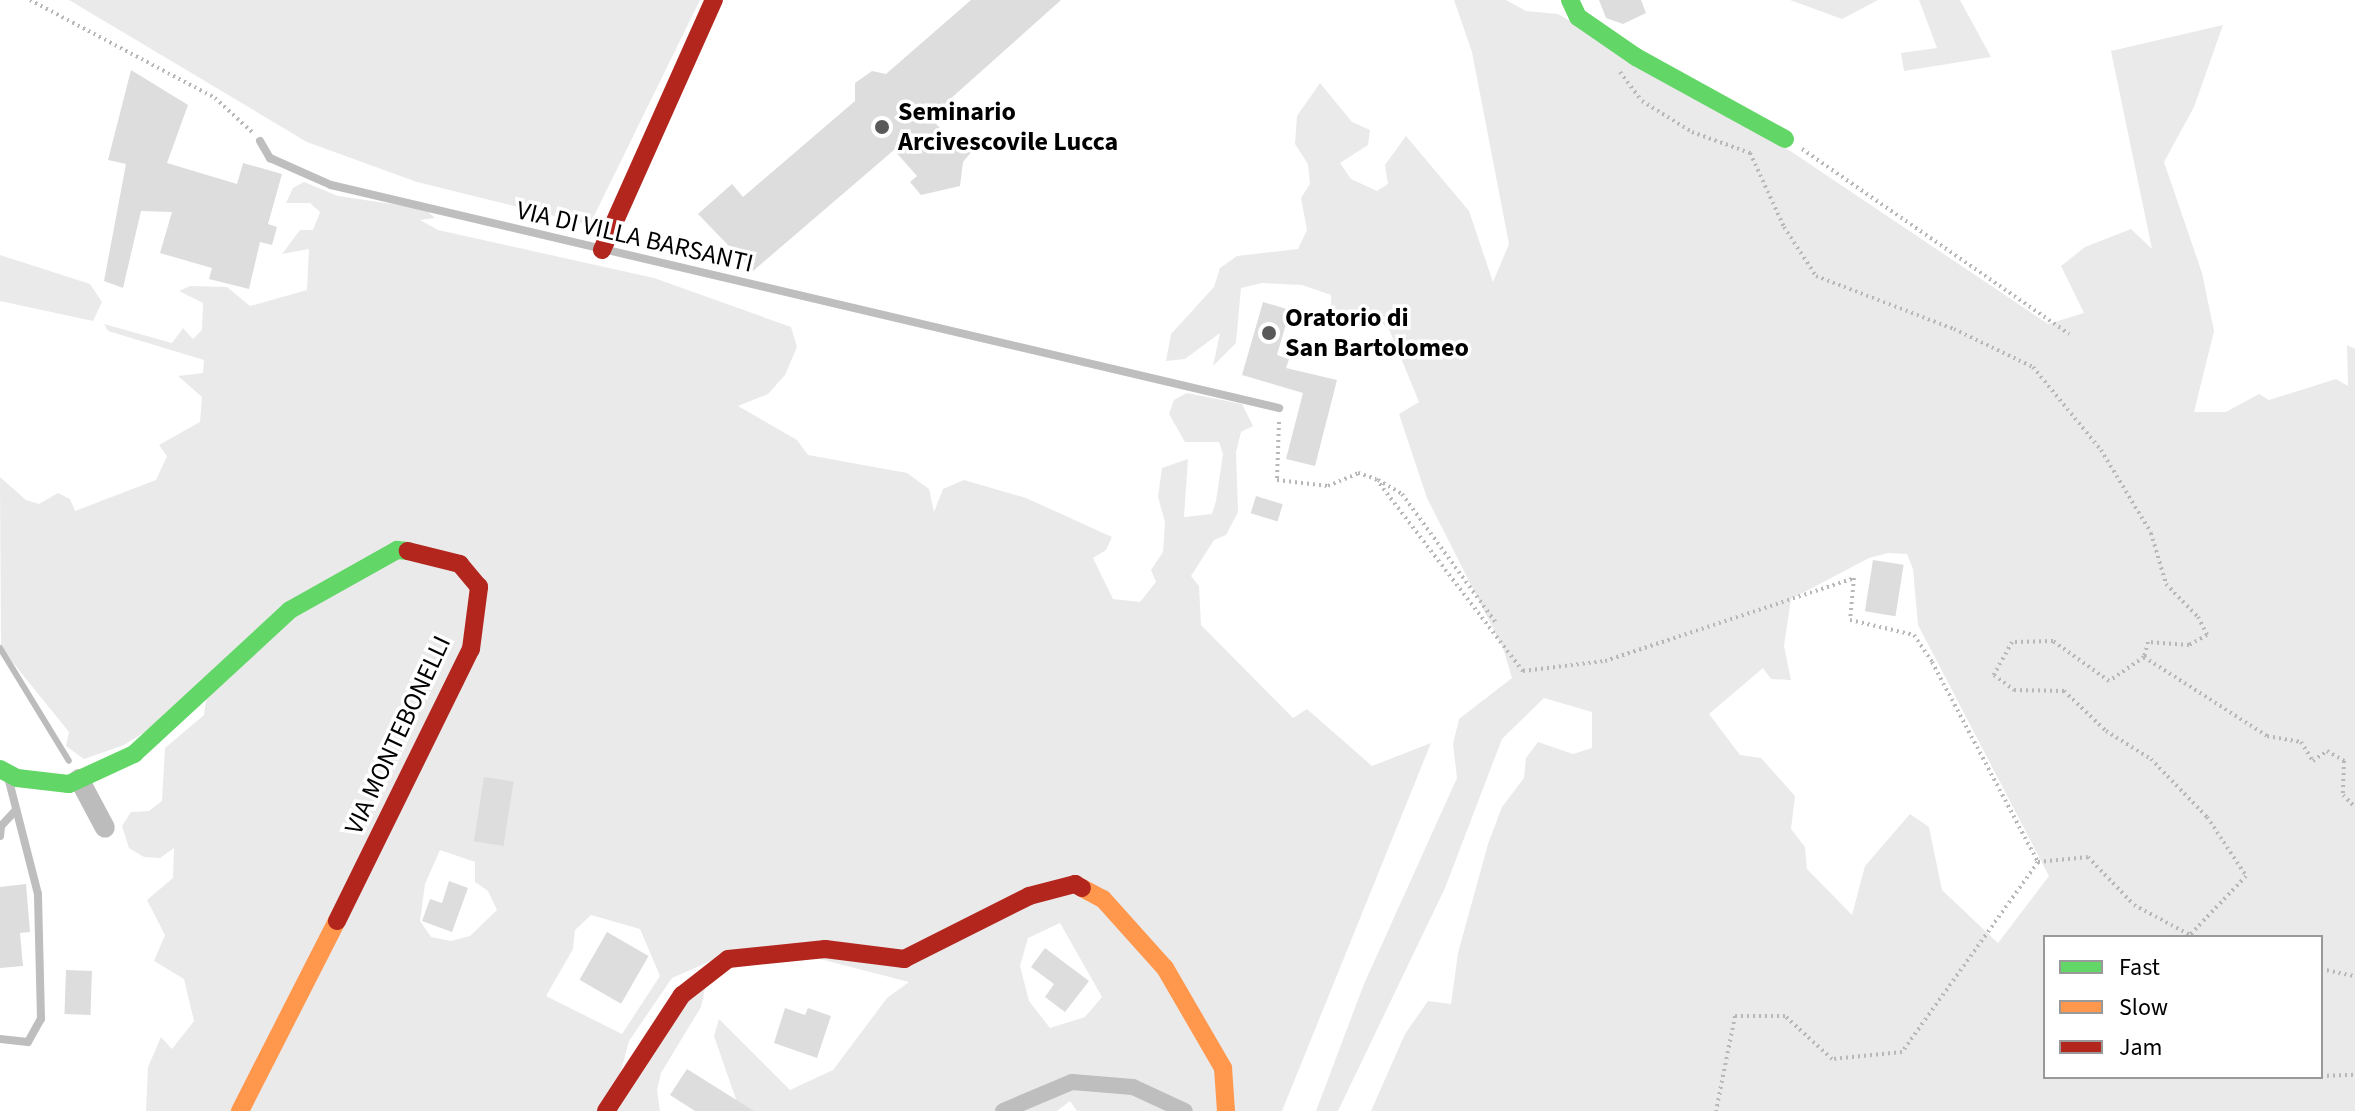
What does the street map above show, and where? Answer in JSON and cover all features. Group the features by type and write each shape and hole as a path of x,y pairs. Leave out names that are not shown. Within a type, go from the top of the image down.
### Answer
{"street":[{"path":"602,250 714,0"},
{"path":"1570,0 1578,17 1636,57 1785,139"},
{"name":"VIA MONTEBONELLI","path":"3,770 69,784 134,754 290,610 397,550 427,552 460,564 479,587 471,649 434,733 240,1111"},
{"path":"606,1111 682,995 728,959 825,949 904,959 1029,896 1075,884 1103,899 1165,968 1223,1068 1226,1111"},
{"path":"1003,1111 1072,1082 1133,1087 1185,1111"}],"lane":[{"name":"VIA DI VILLA BARSANTI","path":"260,141 270,158 331,185 1279,408"},
{"path":"0,1039 28,1042 41,1019 38,894 3,770"},
{"path":"0,836 1,826 16,810"}],"path":[{"path":"30,0 215,98 260,141"},
{"path":"1615,65 1642,101 1692,132 1750,153 1784,227 1816,276 1954,329 2033,367 2101,450 2151,533 2166,584 2198,617 2207,635 2189,645 2148,642 2144,657 2109,681 2053,641 2012,642 1994,675 2014,690 2064,691 2106,731 2151,759 2207,817 2246,876 2192,935"},
{"path":"1785,139 2069,334"},
{"path":"1279,408 1277,480 1328,486 1358,473 1402,494 1496,623"},
{"path":"1376,479 1523,671 1605,661 1854,578 1850,620 1914,635 2038,862"},
{"path":"2144,657 2267,736 2301,742 2313,761 2327,751 2344,761 2343,795 2355,807"},
{"path":"1716,1111 1735,1016 1785,1016 1832,1059 1902,1052 2038,862 2088,857 2134,905 2186,935"},
{"path":"2323,969 2355,976"},
{"path":"2323,1076 2355,1075"}],"shaded area":[{"path":"69,0 700,0 591,222 582,223 417,182 307,142"},
{"path":"1454,0 1506,0 1526,11 1558,14 1765,134 2048,324 2084,313 2061,266 2085,247 2131,229 2152,249 2111,51 2223,25 2194,107 2164,162 2202,273 2214,331 2194,412 2226,412 2259,394 2269,400 2336,379 2348,386 2347,345 2355,349 2355,1111 1371,1111 1405,1034 1428,1001 1451,1004 1458,953 1488,844 1502,807 1524,778 1526,758 1538,742 1573,754 1592,748 1592,712 1544,698 1502,739 1445,888 1338,1111 1316,1111 1364,984 1457,778 1453,744 1459,719 1512,678 1503,648 1427,498 1399,414 1419,402 1389,329 1373,315 1353,311 1332,331 1331,295 1302,285 1262,283 1241,288 1236,343 1213,366 1220,333 1185,359 1166,361 1171,334 1214,287 1220,268 1237,256 1298,249 1307,230 1301,198 1310,184 1308,164 1295,144 1297,116 1320,83 1352,122 1370,130 1368,145 1340,163 1351,179 1377,191 1388,184 1385,165 1406,136 1469,211 1493,282 1509,244 1472,52","holes":["1888,553 1907,554 1913,569 1918,625 2049,876 1998,943 1942,890 1929,827 1910,814 1865,866 1852,915 1807,869 1805,847 1791,829 1795,796 1761,758 1740,755 1709,714 1763,668 1771,679 1791,680 1784,646 1791,599 1869,558"]},
{"path":"1790,0 1878,0 1842,19"},
{"path":"1919,0 1960,0 1991,57 1904,71 1901,53 1937,48"},
{"path":"304,182 338,196 425,209 435,218 420,220 438,230 654,278 791,327 797,347 785,375 768,394 738,406 797,440 808,455 907,473 929,489 934,512 943,489 964,480 1026,498 1112,537 1106,550 1093,558 1113,599 1140,602 1156,582 1151,570 1163,552 1165,522 1158,497 1162,468 1188,459 1184,517 1212,514 1216,501 1223,454 1219,442 1185,442 1169,414 1174,400 1187,393 1242,404 1253,426 1241,432 1236,452 1238,512 1226,535 1214,540 1191,576 1199,586 1201,625 1293,718 1307,709 1372,766 1431,743 1282,1111 1077,1111 1070,1101 1057,1111 740,1111 714,1036 719,1019 790,1090 833,1070 887,998 909,982 816,958 722,956 672,978 629,1041 619,1078 686,995 705,988 701,1007 661,1073 657,1090 660,1111 146,1111 148,1067 161,1037 172,1049 194,1021 184,979 154,961 165,935 147,900 173,878 174,848 160,858 144,857 129,848 122,826 131,812 149,811 162,801 165,748 204,715 207,693 124,745 84,759 66,746 69,732 1,648 0,477 26,500 39,504 58,493 70,499 75,511 156,480 167,456 159,445 200,422 202,397 178,376 203,373 204,360 108,331 104,324 172,343 183,328 193,339 202,330 203,303 179,291 190,286 227,287 250,306 307,290 309,249 282,254 300,230 313,230 320,212 310,203 286,203 293,188","holes":["440,850 475,862 475,882 488,891 497,910 470,936 451,941 431,937 420,921 425,884","591,915 640,929 660,976 622,1034 546,996 573,949 575,930","1060,923 1102,997 1085,1017 1050,1028 1029,1001 1020,966 1028,938"]},
{"path":"0,255 90,284 102,302 93,321 0,301"}],"building":[{"name":"Seminario Arcivescovile Lucca","path":"971,0 1061,0 930,117 953,143 961,137 973,150 963,162 960,186 921,195 910,182 917,176 894,150 753,271 698,214 732,184 743,197 855,101 855,83 872,71 886,74"},
{"path":"1599,0 1641,0 1646,13 1623,24 1606,18"},
{"path":"131,70 188,105 167,163 237,184 243,163 282,174 268,224 277,227 272,245 260,242 249,289 209,279 212,268 160,253 172,212 141,211 123,288 104,281 126,164 108,160"},
{"path":"1263,302 1290,310 1277,355 1289,359 1286,368 1337,380 1315,466 1286,459 1303,393 1242,375"},
{"path":"1256,496 1283,504 1278,521 1251,513"},
{"path":"1873,560 1904,565 1895,616 1865,611"},
{"path":"484,777 514,782 503,846 474,841"},
{"path":"449,881 468,888 452,932 422,921 430,899 442,903"},
{"path":"26,884 30,932 20,933 23,966 0,968 0,887"},
{"path":"607,932 649,956 621,1004 580,980"},
{"path":"1045,948 1089,981 1065,1012 1045,997 1054,984 1031,967"},
{"path":"66,970 92,971 90,1015 64,1014"},
{"path":"785,1008 805,1015 808,1008 831,1016 817,1058 774,1043"},
{"path":"687,1069 754,1111 695,1111 670,1095"}],"waterway":[{"path":"0,648 69,761"},
{"path":"79,779 105,828"}],"traffic: fast":[{"path":"1570,0 1578,17 1636,57 1785,139"},
{"path":"0,769 17,778 69,784 134,754 290,610 397,550 408,551"}],"traffic: slow":[{"path":"1082,888 1103,899 1165,968 1223,1068 1226,1111"},
{"path":"240,1111 337,921"}],"traffic: jam":[{"path":"602,250 714,0"},
{"path":"337,921 471,649 479,587 460,564 408,551"},
{"path":"606,1111 682,995 728,959 825,949 904,959 1029,896 1075,884 1082,888"}],"place":[{"name":"Seminario Arcivescovile Lucca","path":"882,127"},
{"name":"Oratorio di San Bartolomeo","path":"1269,333"}]}
